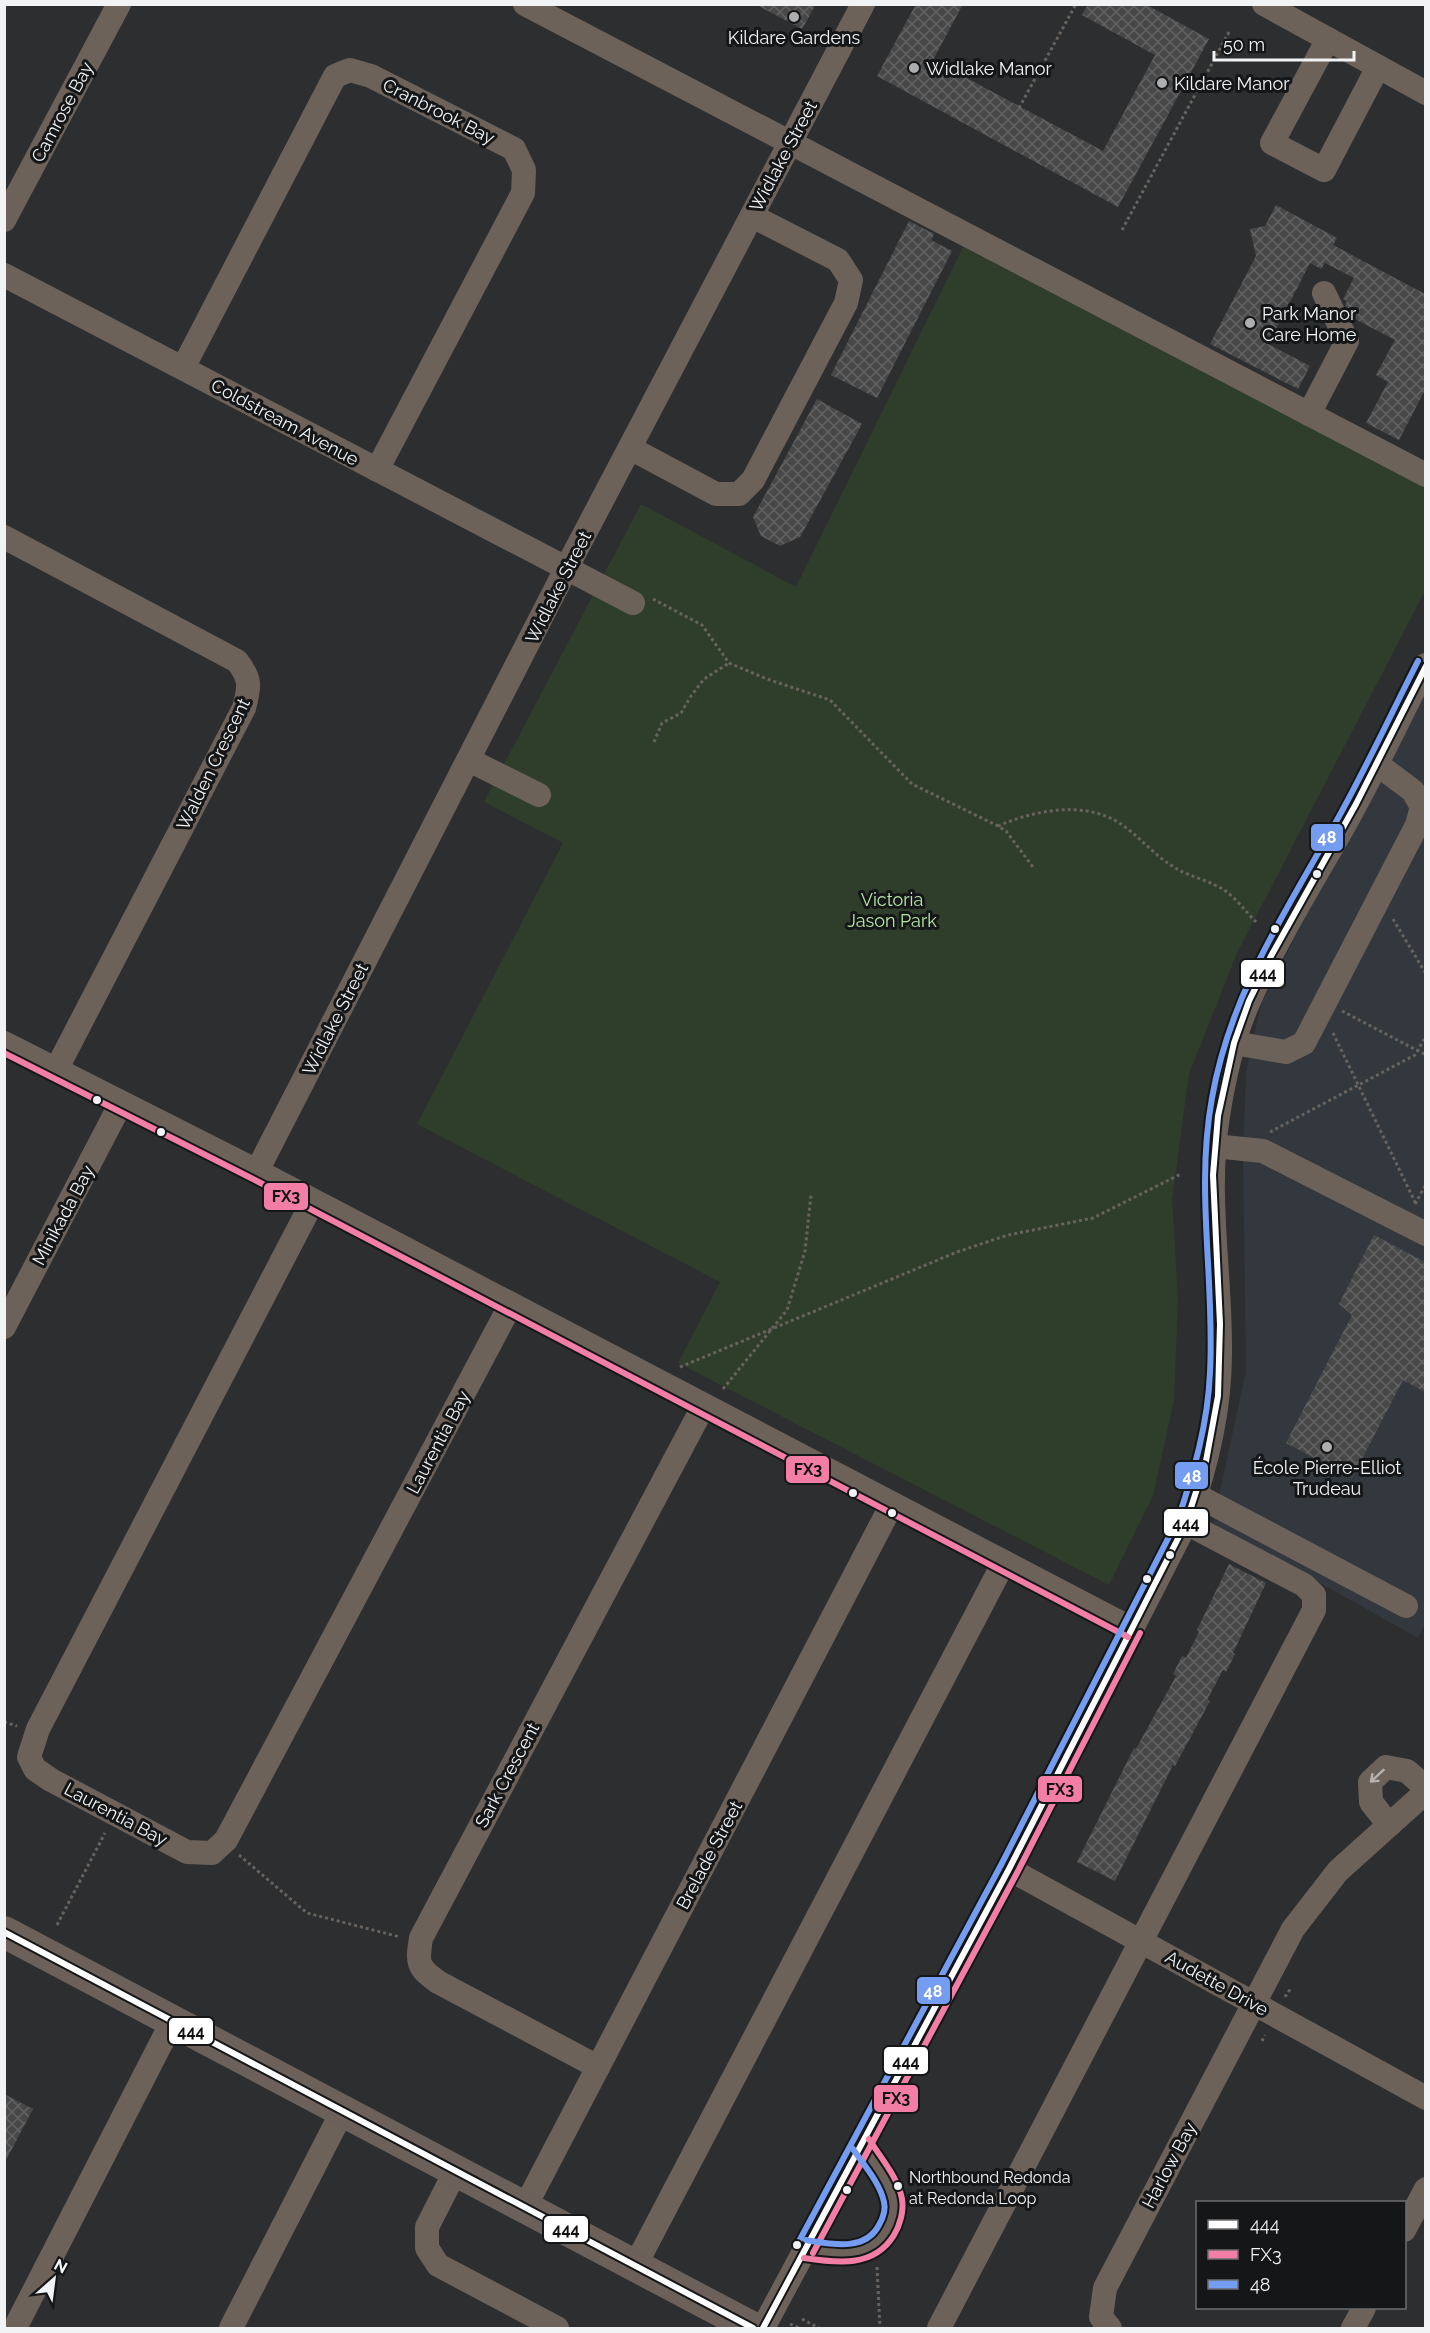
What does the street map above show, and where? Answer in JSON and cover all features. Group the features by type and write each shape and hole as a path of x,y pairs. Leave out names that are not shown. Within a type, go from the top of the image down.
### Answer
{"main road":[{"path":"4,1932 753,2328"}],"street":[{"name":"Camrose Bay","path":"4,220 119,4"},
{"path":"525,4 1425,474"},
{"name":"Widlake Street","path":"257,1172 567,567 863,4"},
{"path":"1264,4 1425,93"},
{"path":"1328,39 1272,143 1324,170 1378,67"},
{"name":"Cranbrook Bay","path":"183,368 335,76 350,70 371,76 514,149 524,170 523,193 377,470"},
{"path":"630,448 716,494 739,494 753,480 846,303 851,280 838,260 752,216"},
{"name":"Coldstream Avenue","path":"4,275 567,567 640,599"},
{"path":"1309,414 1347,341 1324,293"},
{"name":"Walden Crescent","path":"4,537 237,661 247,674 249,690 244,708 56,1070"},
{"path":"763,2328 1009,1869 1186,1523 1196,1495 1212,1431 1220,1355 1214,1146 1222,1094 1234,1043 1248,1003 1268,962 1377,764 1425,665"},
{"path":"469,760 539,795"},
{"path":"1234,1043 1286,1052 1304,1043 1417,825 1422,807 1413,791 1377,764"},
{"path":"4,1043 313,1201 1132,1629"},
{"name":"Minikada Bay","path":"4,1327 122,1103"},
{"path":"1214,1146 1263,1151 1425,1234"},
{"name":"Laurentia Bay","path":"313,1201 32,1743 29,1757 35,1769 51,1780 187,1852 212,1852 226,1840 511,1304"},
{"name":"Sark Crescent","path":"598,2067 438,1982 423,1971 417,1958 421,1938 704,1405"},
{"path":"1196,1495 1406,1606"},
{"name":"Brelade Street","path":"525,2207 892,1504"},
{"path":"939,2328 1314,1610 1314,1595 1304,1586 1186,1523"},
{"path":"635,2266 1004,1562"},
{"path":"1389,1825 1371,1802 1370,1782 1386,1767 1407,1771 1425,1790"},
{"name":"Harlow Bay","path":"1110,2328 1101,2317 1105,2288 1253,2003 1299,1921 1338,1871 1425,1790"},
{"name":"Audette Drive","path":"1009,1869 1425,2098"},
{"path":"4,2325 14,2328 173,2020"},
{"path":"231,2328 343,2110"},
{"path":"805,2249 846,2255 868,2250 885,2234 894,2215 892,2197 861,2144"},
{"path":"456,2170 428,2227 427,2248 438,2265 557,2328"},
{"path":"1406,2226 1425,2189"},
{"path":"1353,2328 1363,2309"}],"path":[{"path":"1020,108 1076,4"},
{"path":"1122,230 1229,32"},
{"path":"640,599 702,625 729,663 767,680 830,700 912,784 1006,831 1034,867"},
{"path":"654,742 662,723 681,713 704,679 729,663"},
{"path":"998,826 1019,817 1062,809 1091,812 1110,819 1119,823 1175,868 1226,891 1256,922"},
{"path":"1391,916 1425,974"},
{"path":"1325,1001 1425,1055"},
{"path":"1331,1029 1416,1203"},
{"path":"1268,1133 1414,1054 1418,1051 1425,1036"},
{"path":"680,1367 957,1252 1008,1235 1093,1218 1181,1174"},
{"path":"723,1389 788,1310 805,1251 811,1195"},
{"path":"57,1925 115,1814"},
{"path":"226,1840 236,1853 307,1913 406,1939 421,1938"},
{"path":"876,2242 880,2328"},
{"path":"802,2319 819,2328"}],"shaded area":[{"path":"1425,682 1425,1624 1418,1638 1213,1523 1246,1371 1243,1153 1246,1072 1261,1004"}],"green space":[{"name":"Victoria Jason Park","path":"963,247 1425,486 1425,591 1237,953 1189,1074 1172,1199 1178,1299 1174,1400 1153,1496 1109,1585 678,1363 720,1282 417,1124 563,843 484,802 641,504 796,587"}],"building":[{"name":"Kildare Gardens","path":"755,4 816,4 802,29"},
{"name":"Kildare Manor","path":"916,4 963,4 933,60 1103,151 1155,55 1082,15 1088,4 1145,4 1209,39 1118,207 877,76"},
{"name":"Park Manor Care Home","path":"1276,205 1337,238 1333,245 1425,294 1425,390 1399,440 1366,423 1388,382 1376,375 1395,340 1351,317 1345,305 1347,301 1343,299 1354,278 1325,263 1321,269 1310,263 1268,344 1310,366 1298,389 1210,344 1256,256 1250,229 1265,226"},
{"path":"909,221 934,234 931,240 952,251 877,398 831,375"},
{"path":"817,399 862,424 800,537 780,546 761,536 753,517"},
{"path":"1374,1235 1425,1262 1425,1392 1403,1380 1352,1478 1286,1443 1352,1315 1339,1304"},
{"path":"1229,1564 1266,1583 1226,1672 1223,1670 1207,1700 1210,1701 1175,1766 1173,1765 1115,1881 1077,1862 1134,1748 1136,1749 1176,1676 1173,1674 1182,1656 1186,1658"},
{"path":"4,2094 33,2109 4,2164"}],"transit line":[{"name":"48","path":"797,2245 1001,1865 1178,1519 1199,1447 1209,1391 1211,1338 1205,1167 1207,1132 1220,1060 1232,1023 1262,954 1348,800 1418,661"},
{"name":"444","path":"763,2328 1009,1869 1186,1523 1206,1461 1218,1396 1220,1324 1213,1175 1218,1116 1234,1043 1249,1001 1271,956 1356,804 1426,666"},
{"name":"FX3","path":"4,1053 253,1179 1128,1637"},
{"name":"FX3","path":"813,2253 1017,1873 1140,1633"},
{"name":"444","path":"4,1932 753,2328"},
{"name":"FX3","path":"804,2258 854,2261 876,2253 886,2246 894,2235 901,2218 900,2191 893,2175 869,2139"},
{"name":"48","path":"806,2240 836,2244 856,2243 873,2234 880,2222 885,2208 882,2195 871,2174 853,2149"}],"place":[{"name":"Kildare Gardens","path":"794,17"},
{"name":"Widlake Manor","path":"914,68"},
{"name":"Kildare Manor","path":"1162,83"},
{"name":"Park Manor Care Home","path":"1250,323"},
{"name":"École Pierre-Elliot Trudeau","path":"1327,1447"},
{"name":"Northbound Redonda at Redonda Loop","path":"898,2186"}]}
